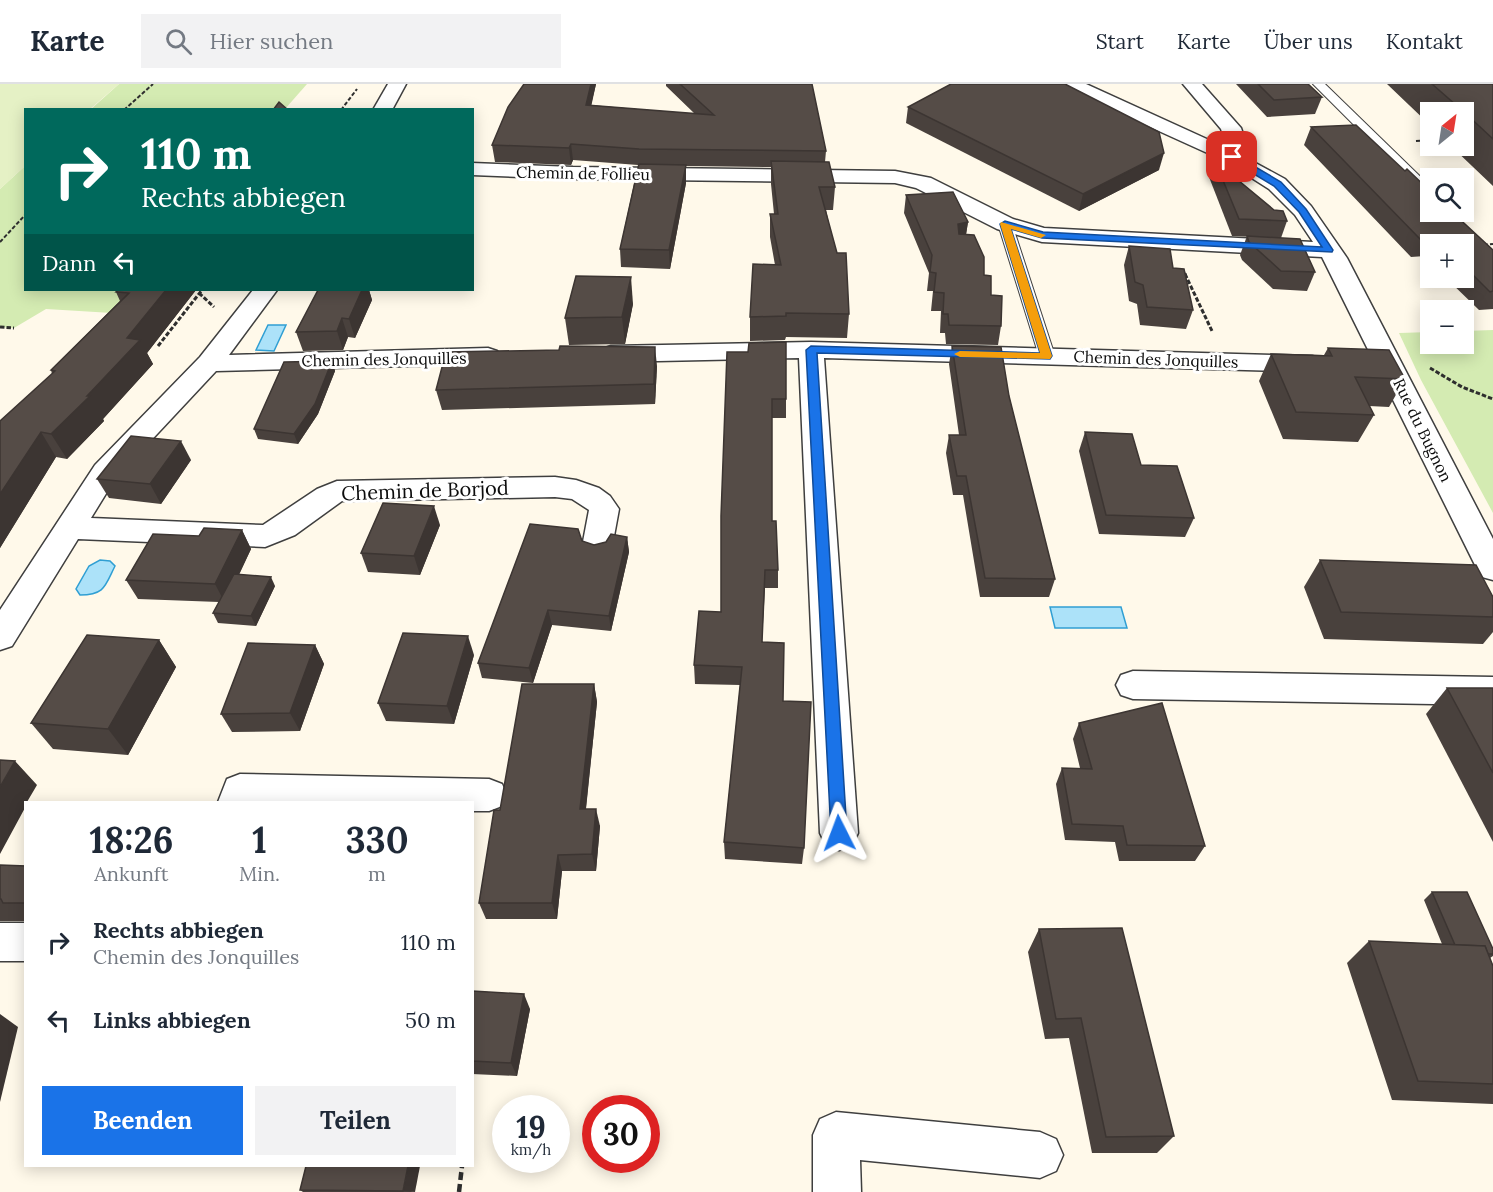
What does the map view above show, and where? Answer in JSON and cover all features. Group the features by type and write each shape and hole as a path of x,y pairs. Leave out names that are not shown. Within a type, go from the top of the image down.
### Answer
{"street":[{"path":"383,108 397,84"},
{"name":"Rue du Bugnon","path":"1071,84 1232,157 1277,184 1303,210 1329,250 1392,367 1493,569"},
{"path":"1192,84 1231,128 1233,134 1210,148"},
{"name":"Chemin de Follieu","path":"474,169 573,173 895,177 923,183 1005,224 1042,235 1329,250"},
{"path":"0,637 105,472 209,363 264,291"},
{"path":"811,350 839,833"},
{"name":"Chemin des Jonquilles","path":"589,354 811,350 1392,367"},
{"name":"Chemin des Jonquilles","path":"209,363 513,356"},
{"name":"Chemin de Borjod","path":"69,528 265,536 278,532 324,497 337,491 555,487 574,489 599,501 604,509 597,547"},
{"path":"1133,685 1493,691"},
{"path":"236,801 240,790 489,795"},
{"path":"0,942 24,942"},
{"path":"837,1192 836,1135 1040,1155"}],"lane":[{"path":"1319,84 1420,183"},
{"path":"1005,224 1047,356"}],"path":[{"path":"126,108 153,84"},
{"path":"342,108 360,84"},
{"path":"0,242 24,216"},
{"path":"1172,242 1208,325 1235,362"},
{"path":"1483,245 1493,244"},
{"path":"158,346 200,291 217,310"},
{"path":"0,327 14,328"},
{"path":"1427,366 1462,387 1493,399"},
{"path":"459,1192 462,1167"}],"green space":[{"path":"0,84 119,84 91,108 24,108 24,167 0,189"},
{"path":"119,84 307,84 286,108 92,108"},
{"path":"24,167 24,291 131,291 112,313 46,309 14,328 0,327 0,189"},
{"path":"1493,330 1493,513 1421,380 1399,333 1420,332 1420,354 1474,354 1474,331"}],"water":[{"path":"268,325 286,325 274,351 256,350"},
{"path":"100,560 110,561 115,566 106,584 95,593 80,595 76,589 89,566"},
{"path":"1050,607 1121,607 1127,628 1055,628"}],"building":[{"path":"524,84 591,84 586,105 714,115 680,84 812,84 826,151 639,149 571,144 569,148 492,145 508,107"},
{"path":"951,84 1065,84 1159,132 1164,153 1083,194 908,107"},
{"path":"1258,84 1308,84 1322,97 1274,100"},
{"path":"1432,84 1493,84 1493,139 1474,121 1474,102 1453,102"},
{"path":"279,102 286,108 274,108"},
{"path":"1356,125 1405,171 1407,169 1420,181 1420,222 1463,222 1493,250 1493,291 1490,292 1474,276 1474,234 1420,234 1420,239 1311,127"},
{"path":"771,161 829,162 835,187 819,187 837,253 846,253 849,314 786,313 786,316 750,317 753,264 781,265 770,214 778,214"},
{"path":"1215,161 1274,210 1283,211 1287,221 1239,219"},
{"path":"639,164 686,165 669,250 620,249"},
{"path":"953,192 968,222 958,224 959,234 974,235 984,257 984,275 991,276 991,295 1002,296 1001,326 949,325 948,314 943,314 944,293 934,292 936,273 930,272 932,255 906,195"},
{"path":"1247,236 1300,239 1315,272 1281,271 1249,242"},
{"path":"1129,246 1170,249 1173,268 1184,269 1193,310 1147,307 1143,285 1135,282"},
{"path":"576,276 631,277 622,317 565,318"},
{"path":"165,291 127,338 140,340 87,396 90,396 51,434 41,432 0,494 0,421 55,371 51,370 129,293 116,292"},
{"path":"317,291 362,291 349,319 342,318 337,331 296,332"},
{"path":"786,342 786,399 772,399 772,521 776,521 778,570 765,570 762,642 784,643 783,701 811,702 804,848 724,842 742,667 694,665 699,611 721,612 721,516 727,352 748,352 749,343"},
{"path":"560,346 655,347 654,384 436,390 446,352 559,350"},
{"path":"952,346 1001,347 1009,396 1055,579 985,578 966,476 957,476 949,435 966,435"},
{"path":"1328,348 1389,350 1405,379 1355,377 1374,415 1296,412 1271,354 1332,356"},
{"path":"332,361 315,404 294,434 254,429 284,362"},
{"path":"1085,432 1132,434 1141,465 1177,466 1194,518 1106,515"},
{"path":"131,436 181,441 150,484 97,479"},
{"path":"383,503 434,506 414,556 361,553"},
{"path":"530,524 578,529 582,541 594,545 606,542 611,534 627,537 609,616 548,610 529,668 478,663"},
{"path":"204,528 242,530 215,584 126,580 153,534 199,536"},
{"path":"1320,560 1476,565 1493,597 1493,617 1341,612"},
{"path":"234,574 271,577 251,616 213,613"},
{"path":"403,633 468,636 447,706 378,703"},
{"path":"87,635 159,640 108,729 31,723"},
{"path":"248,643 315,645 290,713 221,714"},
{"path":"522,684 594,684 580,809 596,809 592,854 558,855 552,903 479,903 494,810 500,810"},
{"path":"1447,688 1493,688 1493,773"},
{"path":"1162,703 1205,846 1127,845 1123,826 1072,824 1062,768 1092,769 1079,723"},
{"path":"0,760 15,761 0,787"},
{"path":"0,865 24,866 24,903 3,903 0,899"},
{"path":"1432,892 1467,892 1493,949 1493,954 1488,954 1485,946 1455,945"},
{"path":"1122,928 1174,1136 1106,1137 1081,1018 1056,1019 1039,929"},
{"path":"1369,941 1485,946 1493,966 1493,1084 1418,1081"},
{"path":"474,991 524,994 511,1063 474,1061"},
{"path":"306,1167 408,1167 403,1191 300,1190"}],"slow traffic":[{"path":"960,354 1047,356 1005,224 1041,235"}],"route":[{"path":"839,833 811,350 1047,356 1005,224 1042,235 1329,250 1303,210 1277,184 1232,157"}]}
